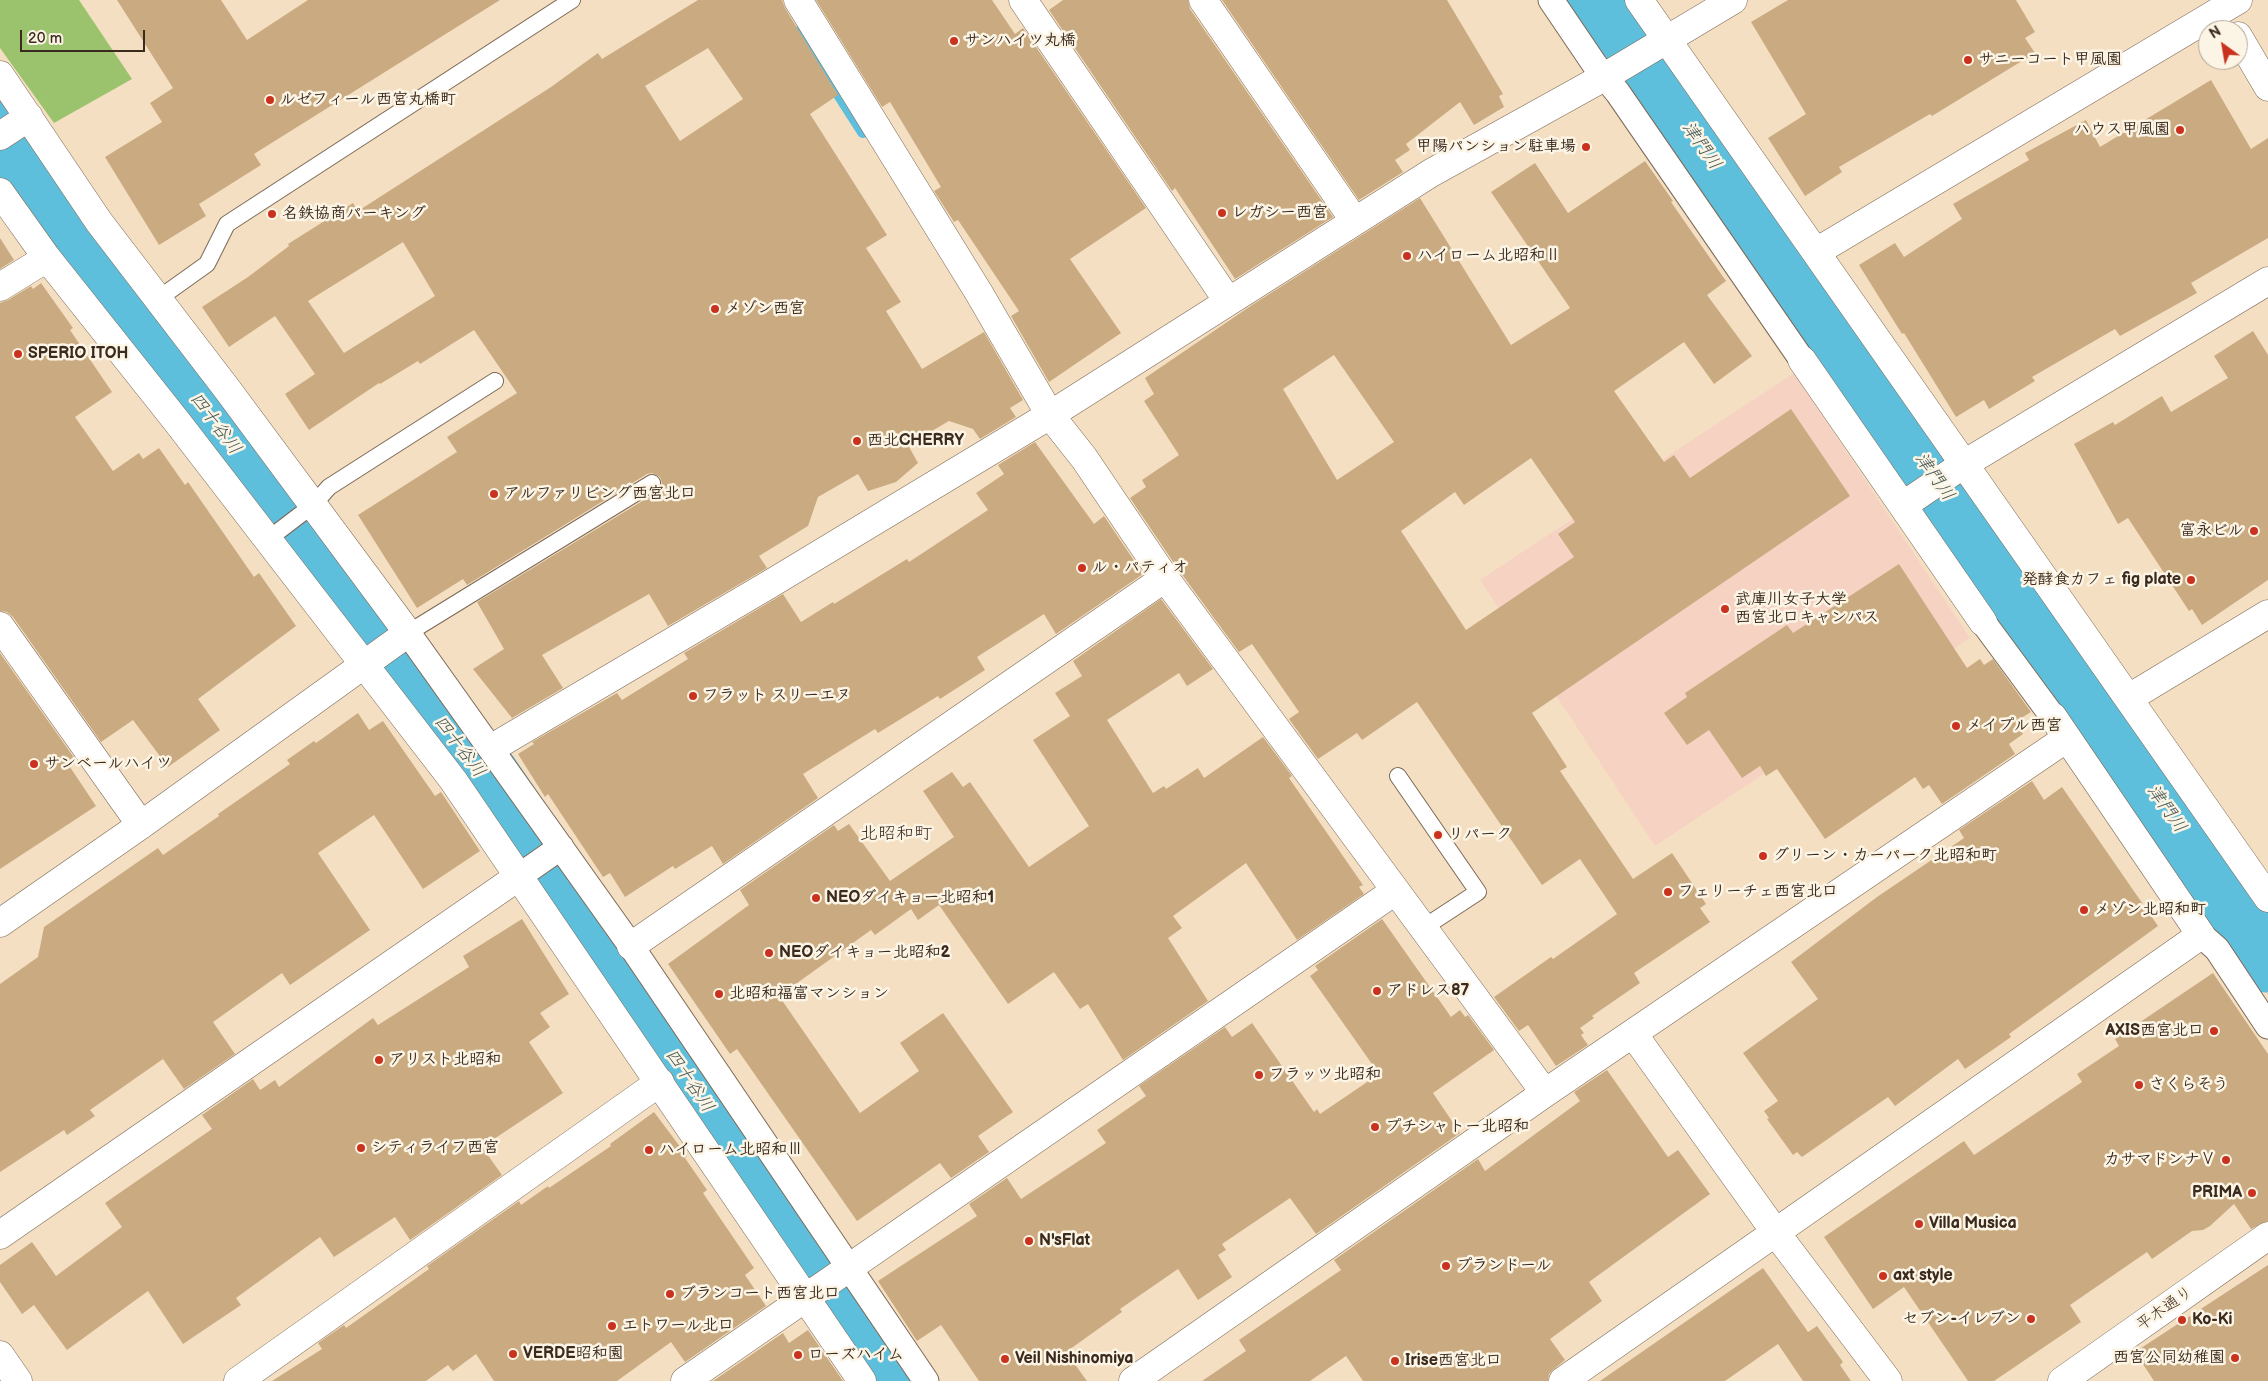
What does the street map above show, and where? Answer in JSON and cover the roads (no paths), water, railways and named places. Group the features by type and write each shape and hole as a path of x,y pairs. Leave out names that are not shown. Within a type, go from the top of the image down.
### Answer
{"street":[{"path":"798,0 979,293 1050,415 1084,458 1165,578 1545,1093"},
{"path":"1023,0 1228,301"},
{"path":"1203,0 1354,220"},
{"path":"1551,0 1596,64 1610,74 1802,360 1908,501 1983,622 2060,727 2201,935 2218,949 2268,1026"},
{"path":"1639,0 1662,42 1816,252 1959,467 2129,698 2268,898"},
{"path":"492,748 770,584 1050,415 1354,220 1451,161 1610,74 1733,0"},
{"path":"1816,252 2228,10"},
{"path":"2248,53 2268,87"},
{"path":"0,75 16,126 99,222 158,299 402,637 492,748 631,946 828,1282 862,1381"},
{"path":"0,192 48,258 273,535 368,660 453,780 660,1082 828,1282 926,1381"},
{"path":"0,287 48,258"},
{"path":"1908,501 1959,467 2268,281"},
{"path":"631,946 1165,578"},
{"path":"2129,698 2268,614"},
{"path":"0,626 141,826"},
{"path":"0,923 141,826 402,637"},
{"path":"1133,1381 1545,1093 1634,1034 2060,727"},
{"path":"0,1235 561,847"},
{"path":"685,1381 1395,891"},
{"path":"1563,1381 2201,935"},
{"path":"1634,1034 1776,1232 1888,1381"},
{"path":"238,1381 660,1082"},
{"name":"平木通り","path":"2062,1381 2268,1236"},
{"path":"0,1355 17,1381"}],"lane":[{"path":"158,299 207,264 227,224 572,0"},
{"path":"273,535 308,509 328,487 495,381"},
{"path":"402,637 652,484"},
{"path":"1398,776 1478,892 1423,928"}],"waterway":[{"name":"津門川","path":"1599,0 2268,955"},
{"path":"799,32 863,132"},
{"name":"四十谷川","path":"0,132 58,215 482,777 893,1381"}],"place":[{"name":"サンハイツ丸橋","path":"954,41"},
{"name":"サニーコート甲風園","path":"1968,60"},
{"name":"ルゼフィール西宮丸橋町","path":"270,100"},
{"name":"ハウス甲風園","path":"2180,130"},
{"name":"甲陽パンション駐車場","path":"1586,147"},
{"name":"レガシー西宮","path":"1222,213"},
{"name":"名鉄協商パーキング","path":"272,214"},
{"name":"ハイローム北昭和Ⅱ","path":"1407,256"},
{"name":"メゾン西宮","path":"715,309"},
{"name":"SPERIO ITOH","path":"18,354"},
{"name":"西北CHERRY","path":"857,441"},
{"name":"アルファリビング西宮北口","path":"494,494"},
{"name":"富永ビル","path":"2254,531"},
{"name":"ル・パティオ","path":"1082,568"},
{"name":"発酵食カフェ fig plate","path":"2191,580"},
{"name":"武庫川女子大学 西宮北口キャンパス","path":"1725,609"},
{"name":"フラット スリーエヌ","path":"693,696"},
{"name":"メイプル西宮","path":"1956,726"},
{"name":"サンベールハイツ","path":"34,764"},
{"name":"リパーク","path":"1438,835"},
{"name":"グリーン・カーパーク北昭和町","path":"1763,856"},
{"name":"フェリーチェ西宮北口","path":"1668,892"},
{"name":"NEOダイキョー北昭和1","path":"816,898"},
{"name":"メゾン北昭和町","path":"2084,910"},
{"name":"NEOダイキョー北昭和2","path":"769,953"},
{"name":"アドレス87","path":"1377,991"},
{"name":"北昭和福富マンション","path":"719,994"},
{"name":"AXIS西宮北口","path":"2214,1031"},
{"name":"アリスト北昭和","path":"379,1060"},
{"name":"フラッツ北昭和","path":"1259,1075"},
{"name":"さくらそう","path":"2139,1085"},
{"name":"プチシャトー北昭和","path":"1375,1127"},
{"name":"シティライフ西宮","path":"361,1148"},
{"name":"ハイローム北昭和Ⅲ","path":"649,1150"},
{"name":"カサマドンナⅤ","path":"2226,1160"},
{"name":"PRIMA","path":"2252,1193"},
{"name":"Villa Musica","path":"1919,1224"},
{"name":"N'sFlat","path":"1029,1241"},
{"name":"プランドール","path":"1446,1266"},
{"name":"axt style","path":"1883,1276"},
{"name":"ブランコート西宮北口","path":"670,1294"},
{"name":"セブン-イレブン","path":"2031,1319"},
{"name":"Ko-Ki","path":"2182,1320"},
{"name":"エトワール北口","path":"612,1326"},
{"name":"VERDE昭和園","path":"513,1354"},
{"name":"ローズハイム","path":"798,1355"},
{"name":"西宮公同幼稚園","path":"2235,1358"},
{"name":"Veil Nishinomiya","path":"1005,1359"},
{"name":"Irise西宮北口","path":"1395,1361"}],"district":[{"name":"北昭和町","path":"896,834"}]}
